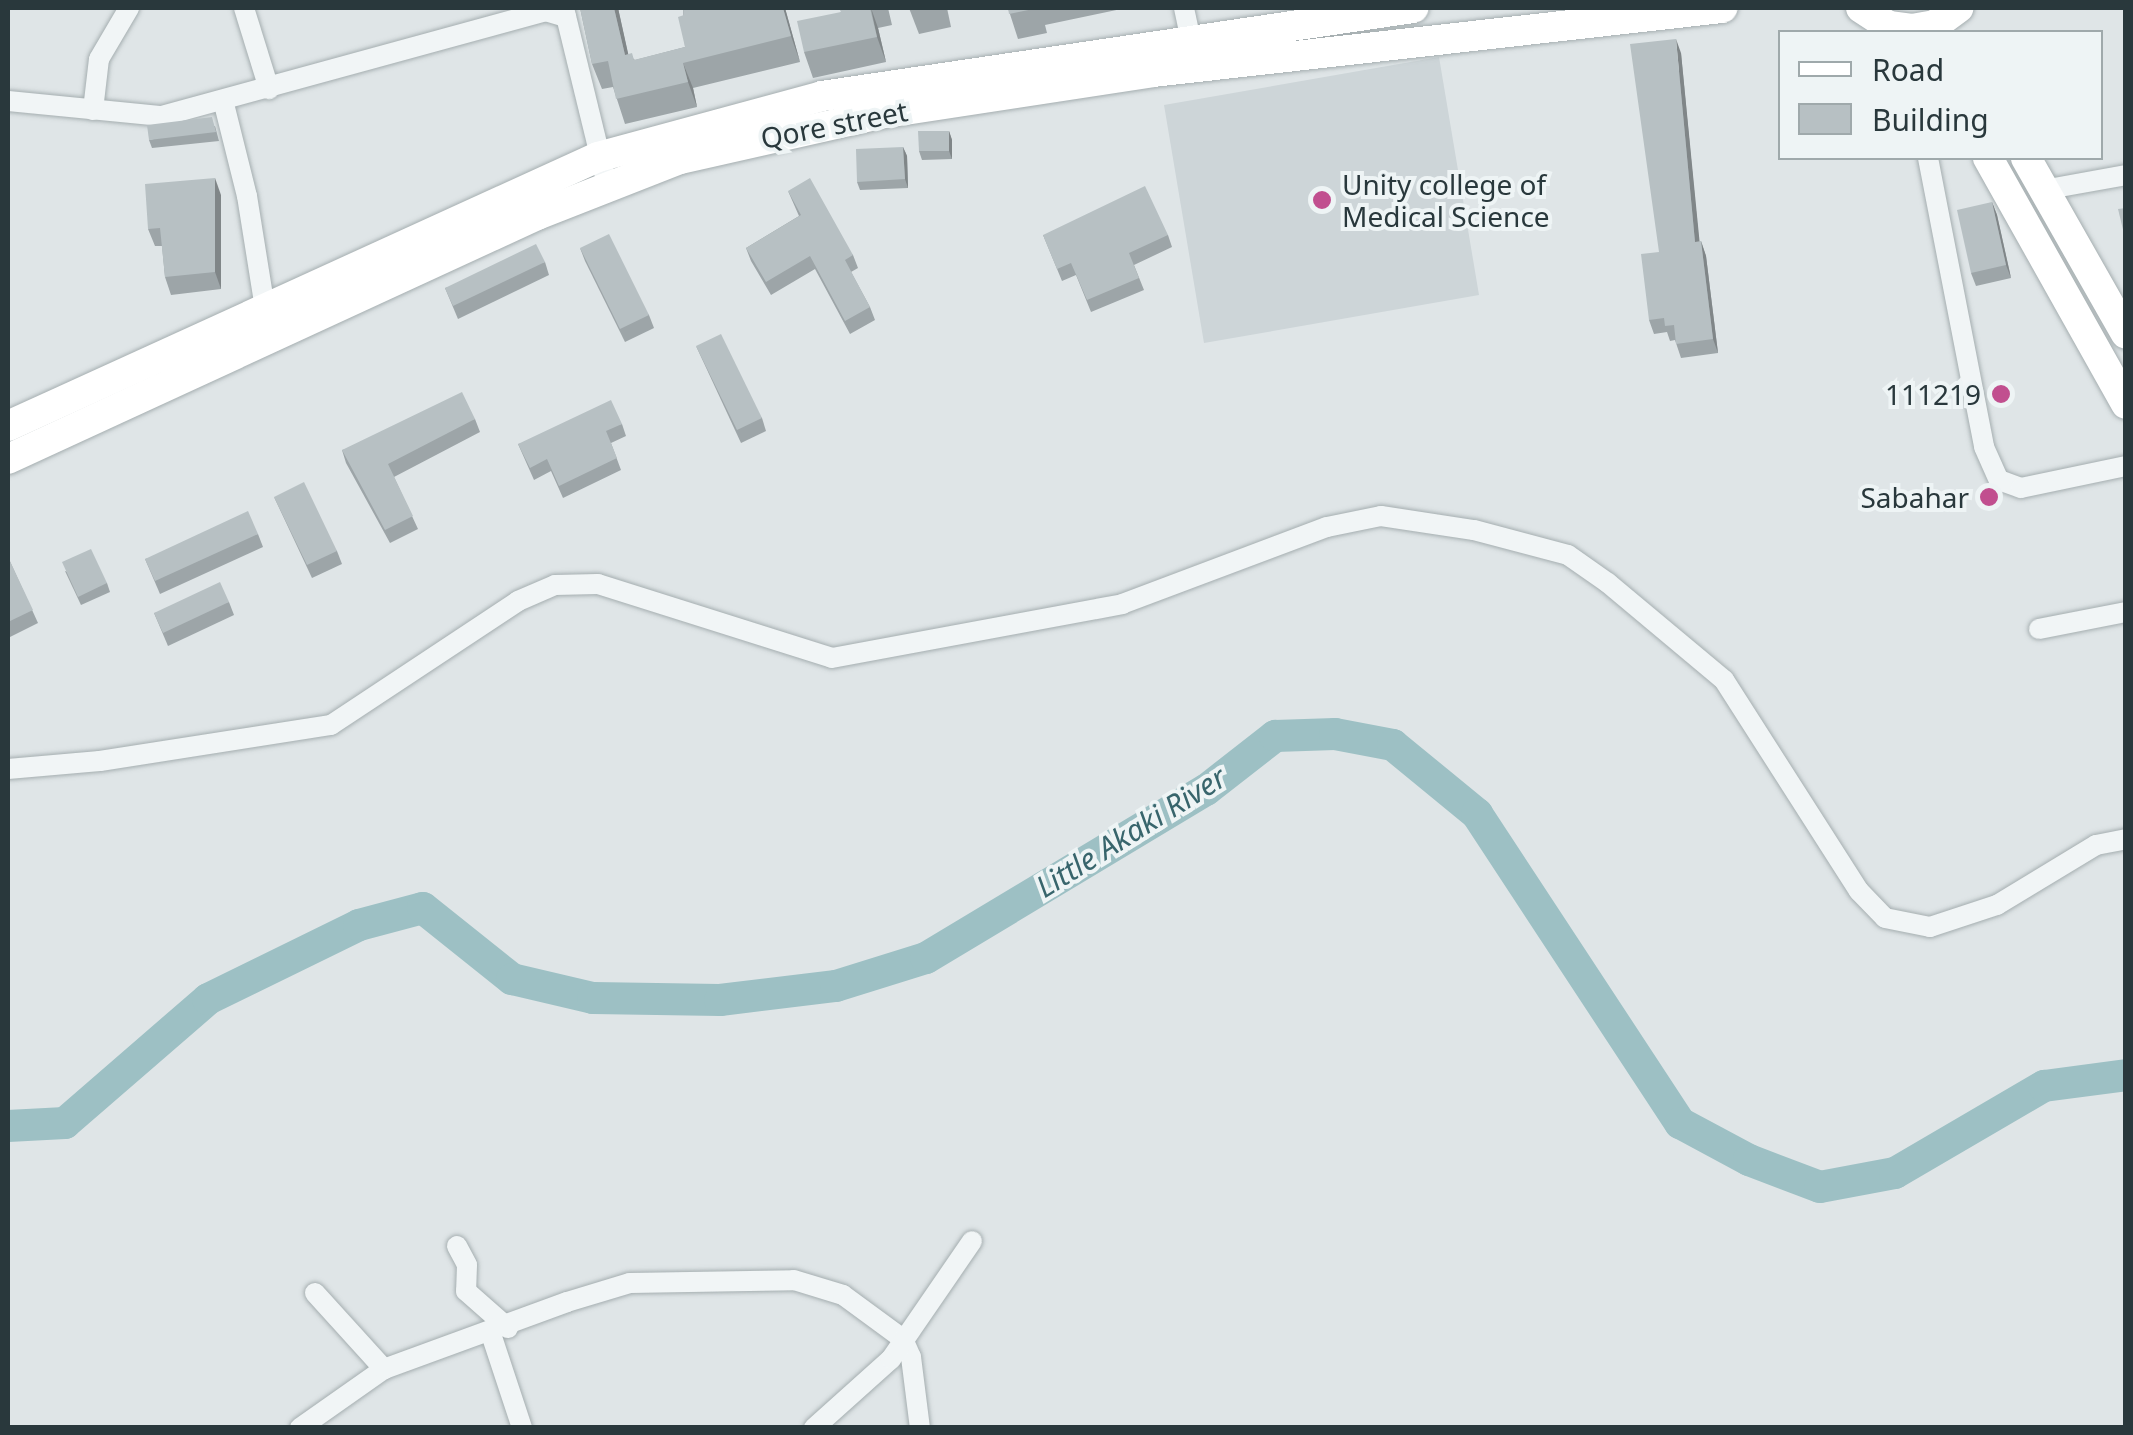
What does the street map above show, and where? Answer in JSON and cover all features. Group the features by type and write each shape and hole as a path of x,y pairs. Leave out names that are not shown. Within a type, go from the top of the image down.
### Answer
{"main road":[{"name":"Qore street","path":"8,426 265,309 603,170 822,96 1187,22 1413,8"},
{"name":"Qore street","path":"8,459 603,170 898,111 1434,36 1722,8"},
{"path":"1861,8 1892,29 1934,25 1958,8"},
{"path":"1989,160 2126,404"},
{"path":"2027,160 2123,324"}],"street":[{"path":"93,110 99,59 128,8"},
{"path":"244,8 269,88"},
{"path":"8,101 162,116 224,104 545,10 565,12 603,170"},
{"path":"224,104 248,196 265,309"},
{"path":"1928,160 1984,446 1999,480 2022,488 2126,466"},
{"path":"2043,190 2126,175"},
{"path":"8,769 100,761 331,725 518,600 555,584 598,584 832,658 1122,604 1327,527 1382,516 1474,530 1568,556 1608,584 1724,680 1860,890 1885,918 1930,927 1996,905 2096,845 2126,839"},
{"path":"2039,629 2126,612"},
{"path":"814,1428 868,1382 972,1241"},
{"path":"458,1246 468,1265 466,1291 499,1331 522,1428"},
{"path":"300,1428 384,1369 630,1283 794,1280 842,1295 902,1339 911,1357 920,1428"},
{"path":"315,1293 384,1369"}],"shaded area":[{"name":"Unity college of Medical Science","path":"1439,57 1479,295 1204,343 1164,105"}],"building":[{"path":"580,8 614,8 625,55 632,53 634,60 685,47 678,17 684,15 683,8 783,8 791,36 683,63 688,82 616,99 608,61 592,64"},
{"path":"840,8 870,8 877,37 804,52 797,21 841,12"},
{"path":"1008,8 1038,8 1009,14"},
{"path":"1676,39 1695,242 1701,241 1713,339 1676,344 1674,325 1665,326 1664,318 1649,320 1641,254 1659,252 1630,44"},
{"path":"212,117 216,132 149,140 147,125"},
{"path":"918,131 949,131 949,151 919,151"},
{"path":"903,147 905,179 857,182 856,149"},
{"path":"215,178 215,272 165,277 160,228 148,229 145,184"},
{"path":"810,178 853,255 845,260 870,307 845,321 810,256 766,282 746,248 801,215 788,191"},
{"path":"1145,186 1168,235 1129,253 1139,278 1087,300 1071,263 1057,269 1043,235"},
{"path":"1992,202 2006,265 1971,273 1957,210"},
{"path":"2126,208 2126,242 2118,209"},
{"path":"609,234 649,315 620,329 580,248"},
{"path":"536,244 545,262 453,306 445,288"},
{"path":"721,334 762,418 737,430 696,346"},
{"path":"462,392 475,419 388,464 413,516 385,530 342,450"},
{"path":"611,400 622,424 606,431 617,458 559,486 547,459 530,468 518,444"},
{"path":"304,482 337,551 307,565 274,497"},
{"path":"248,511 258,534 155,581 145,559"},
{"path":"91,549 107,583 78,597 62,562"},
{"path":"8,557 33,610 8,622"},
{"path":"220,582 229,602 163,633 154,613"}],"waterway":[{"name":"Little Akaki River","path":"8,1126 65,1123 208,999 359,925 423,908 512,979 593,998 720,1000 836,986 926,958 1206,790 1275,736 1335,734 1393,745 1477,814 1680,1123 1749,1160 1820,1187 1895,1173 2044,1086 2126,1075"}],"place":[{"name":"Unity college of Medical Science","path":"1322,200"},
{"name":"111219","path":"2001,394"},
{"name":"Sabahar","path":"1989,497"}]}
